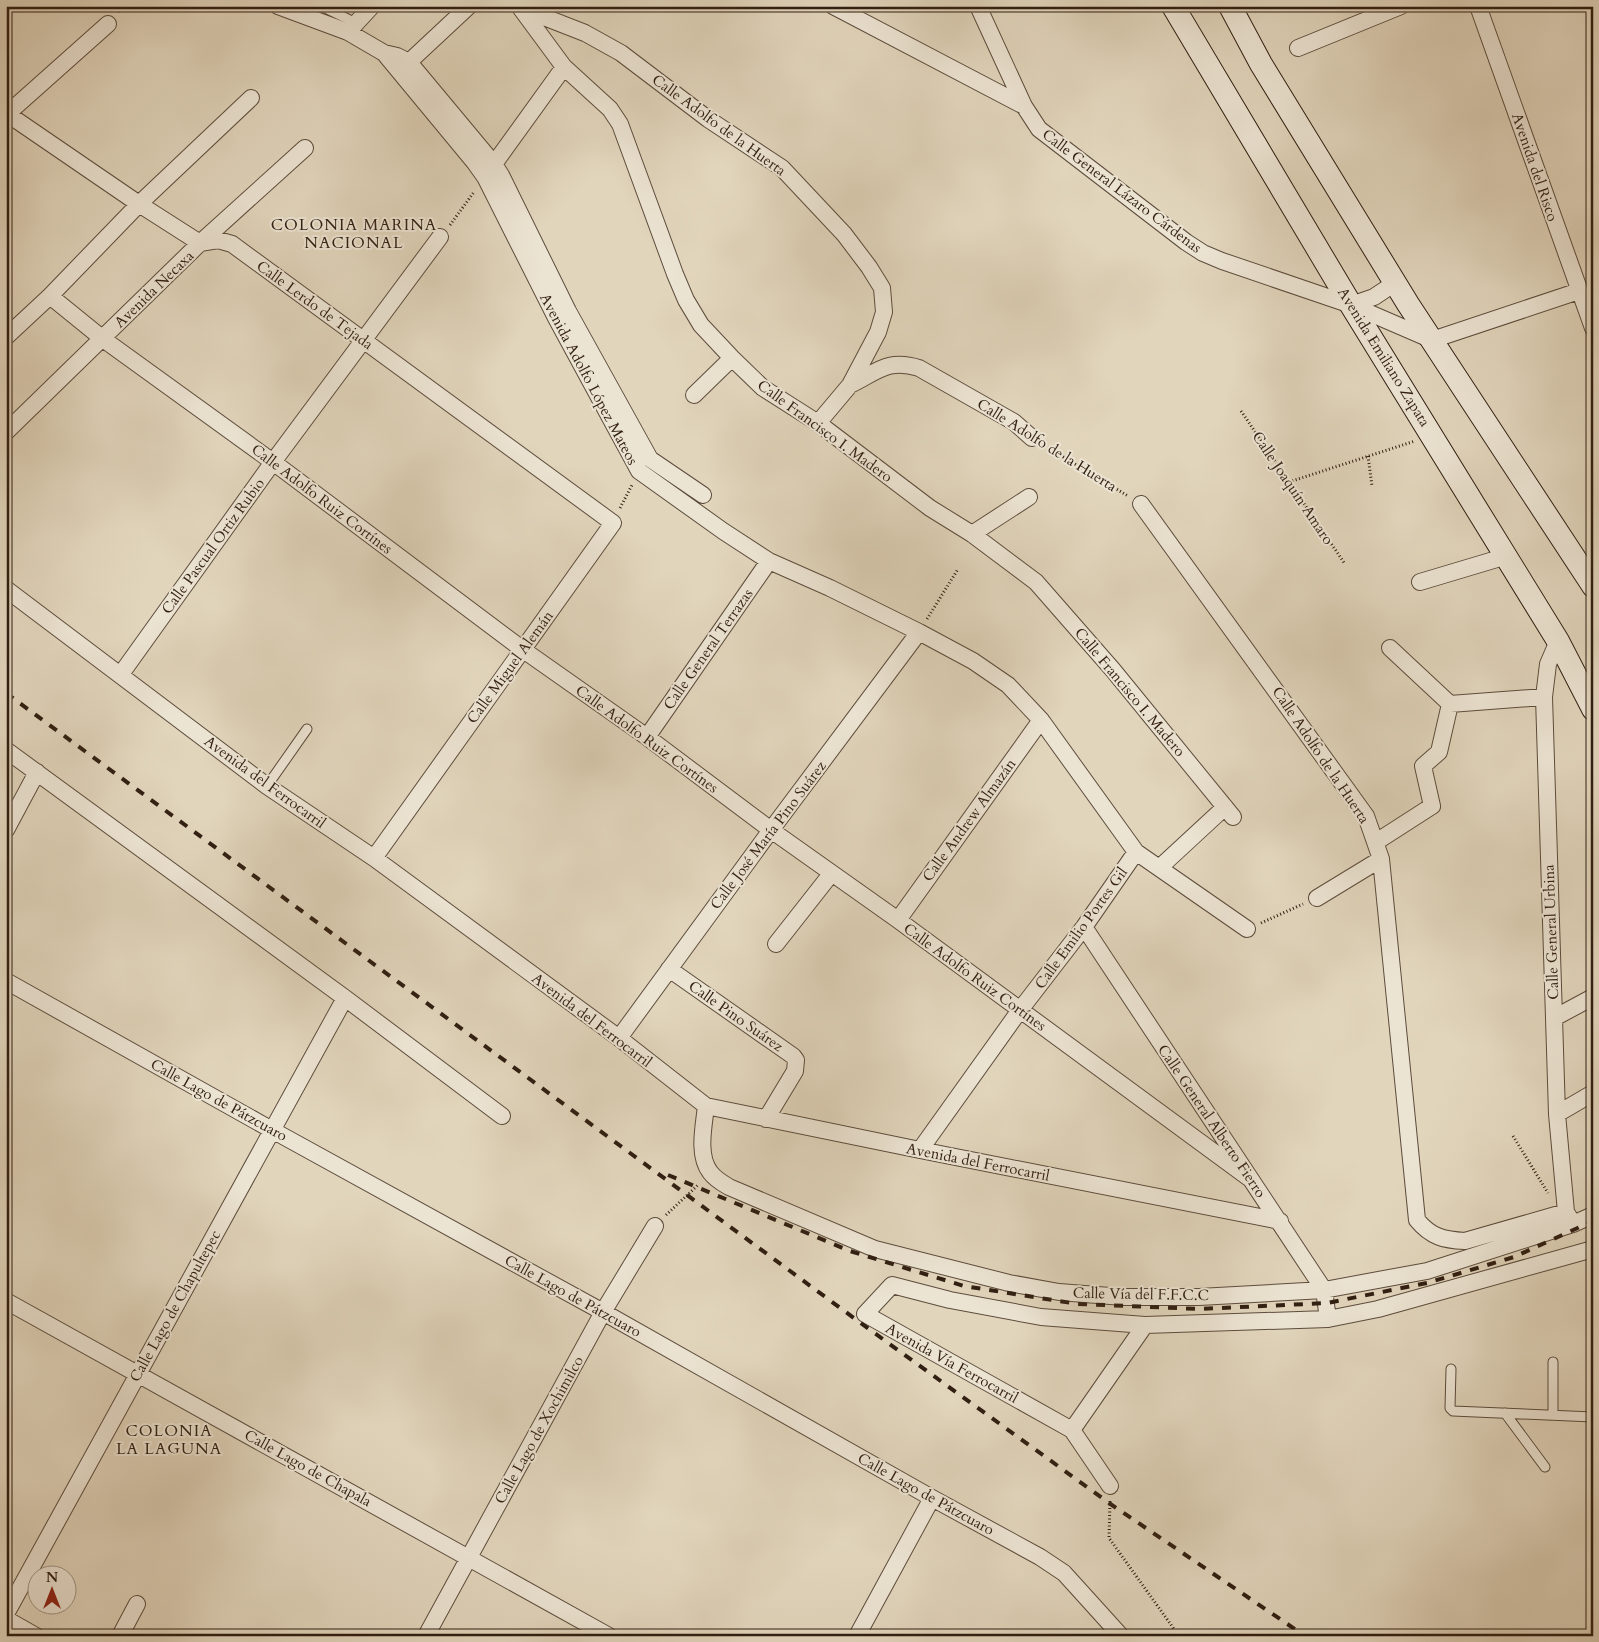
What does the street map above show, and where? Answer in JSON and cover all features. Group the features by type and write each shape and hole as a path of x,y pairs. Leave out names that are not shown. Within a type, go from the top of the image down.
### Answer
{"main road":[{"name":"Avenida Emiliano Zapata","path":"1173,6 1351,305 1558,641 1593,709"},
{"path":"1230,6 1261,64 1395,283 1593,586"}],"street":[{"name":"Avenida Adolfo López Mateos","path":"278,6 352,27 384,53 490,171 556,318 639,471 723,531 769,561 830,588 919,632 973,661 1008,684 1041,720 1136,852 1247,929"},
{"path":"352,27 372,6"},
{"path":"408,62 469,6"},
{"path":"547,6 587,24 692,96"},
{"name":"Calle General Lázaro Cárdenas","path":"833,6 1024,106 1039,129 1178,236 1203,253 1351,305 1432,340"},
{"path":"978,6 1024,106"},
{"path":"1298,48 1401,6"},
{"name":"Avenida del Risco","path":"1478,6 1593,328"},
{"name":"Calle Francisco I. Madero","path":"520,7 564,66 610,109 620,124 675,274 686,300 701,325 763,388 818,423 930,508 972,534 1036,582 1113,670 1229,812 1159,868"},
{"name":"Calle Adolfo de la Huerta","path":"520,7 585,33 621,53 708,119 782,168 844,234 869,266 882,288 884,312 878,332 850,385"},
{"path":"108,24 7,113 139,204 200,243"},
{"path":"384,53 397,56 408,62 490,171 650,459 703,495"},
{"path":"490,171 564,66"},
{"path":"6,337 50,296 139,204 252,98"},
{"name":"Avenida Necaxa","path":"6,432 200,243 305,148"},
{"name":"Calle Pascual Ortiz Rubio","path":"121,674 362,340 440,237"},
{"name":"Calle Lerdo de Tejada","path":"200,243 218,240 232,244 613,523"},
{"path":"1351,305 1374,297 1395,283"},
{"path":"1432,340 1579,290"},
{"name":"Calle Adolfo Ruiz Cortínes","path":"50,296 103,339 273,462 522,649 646,737 831,874 898,920 1249,1178"},
{"path":"694,395 732,358"},
{"name":"Calle Adolfo de la Huerta","path":"850,385 886,366 896,363 908,364 919,368 1014,422 1032,438"},
{"path":"818,423 850,385"},
{"path":"972,534 1029,498"},
{"name":"Calle Adolfo de la Huerta","path":"1140,504 1252,656 1366,816 1381,859 1417,1220 1425,1229 1438,1237 1465,1241 1567,1216"},
{"name":"Calle Miguel Alemán","path":"374,858 613,523"},
{"path":"1420,582 1507,556"},
{"name":"Calle General Terrazas","path":"646,737 769,561"},
{"name":"Avenida del Ferrocarril","path":"6,589 267,786 374,858 619,1038 706,1106 1280,1221"},
{"name":"Calle José María Pino Suárez","path":"619,1038 919,632"},
{"name":"Calle General Urbina","path":"1558,641 1548,664 1544,697 1557,1114 1567,1216"},
{"path":"1390,648 1450,704 1544,697"},
{"path":"1376,842 1432,806 1423,766 1439,752 1450,704"},
{"name":"Calle Andrew Almazán","path":"898,920 1041,720"},
{"path":"6,750 345,998 502,1116"},
{"path":"6,830 37,772"},
{"name":"Calle Emilio Portes Gil","path":"920,1150 1020,1010 1084,927 1136,852"},
{"path":"1317,898 1381,859"},
{"path":"776,944 831,874"},
{"name":"Calle General Alberto Fierro","path":"1084,927 1324,1290 1328,1319"},
{"name":"Calle Pino Suárez","path":"669,969 793,1056 796,1060 795,1071 766,1119"},
{"name":"Calle Lago de Pátzcuaro","path":"6,981 1040,1557 1064,1573 1121,1636"},
{"path":"1554,1018 1593,997"},
{"name":"Calle Lago de Chapultepec","path":"6,1614 345,998"},
{"path":"1557,1114 1593,1093"},
{"path":"706,1106 703,1156 710,1173"},
{"name":"Calle Vía del F.F.C.C","path":"710,1173 729,1187 875,1249 1009,1283 1059,1292 1123,1297 1198,1297 1324,1290 1427,1271 1567,1216 1593,1215"},
{"name":"Calle Lago de Xochimilco","path":"426,1636 603,1312 655,1226"},
{"name":"Calle Vía del F.F.C.C","path":"892,1285 950,1300 1041,1317 1145,1325 1328,1319 1378,1309 1593,1249"},
{"name":"Avenida Vía Ferrocarril","path":"892,1285 866,1314 1072,1430"},
{"name":"Calle Lago de Chapala","path":"6,1301 609,1636"},
{"path":"1110,1486 1072,1430 1145,1325"},
{"path":"857,1636 932,1498"},
{"path":"120,1636 137,1604"},
{"path":"6,1619 36,1636"}],"lane":[{"path":"321,6 352,27"},
{"path":"267,786 307,729"},
{"path":"1553,1362 1553,1415"},
{"path":"1451,1369 1450,1408 1453,1411 1593,1417"},
{"path":"1505,1413 1545,1466"}],"path":[{"path":"440,237 490,171"},
{"name":"Calle Joaquín Amaro","path":"1241,412 1345,564"},
{"path":"1289,482 1432,435"},
{"name":"Calle Adolfo de la Huerta","path":"1032,438 1140,504"},
{"path":"1368,456 1372,486"},
{"path":"613,523 639,471"},
{"path":"919,632 958,569"},
{"path":"1247,929 1317,898"},
{"path":"1513,1136 1567,1216"},
{"path":"655,1226 710,1173"},
{"path":"1110,1486 1110,1538 1179,1636"}],"railway":[{"path":"6,693 862,1324 1109,1503 1305,1636"},
{"path":"668,1175 850,1251 964,1286 1078,1304 1199,1309 1327,1303 1427,1283 1514,1257 1593,1221"}],"district":[{"name":"COLONIA MARINA NACIONAL","path":"354,234"},
{"name":"COLONIA LA LAGUNA","path":"169,1440"}]}
